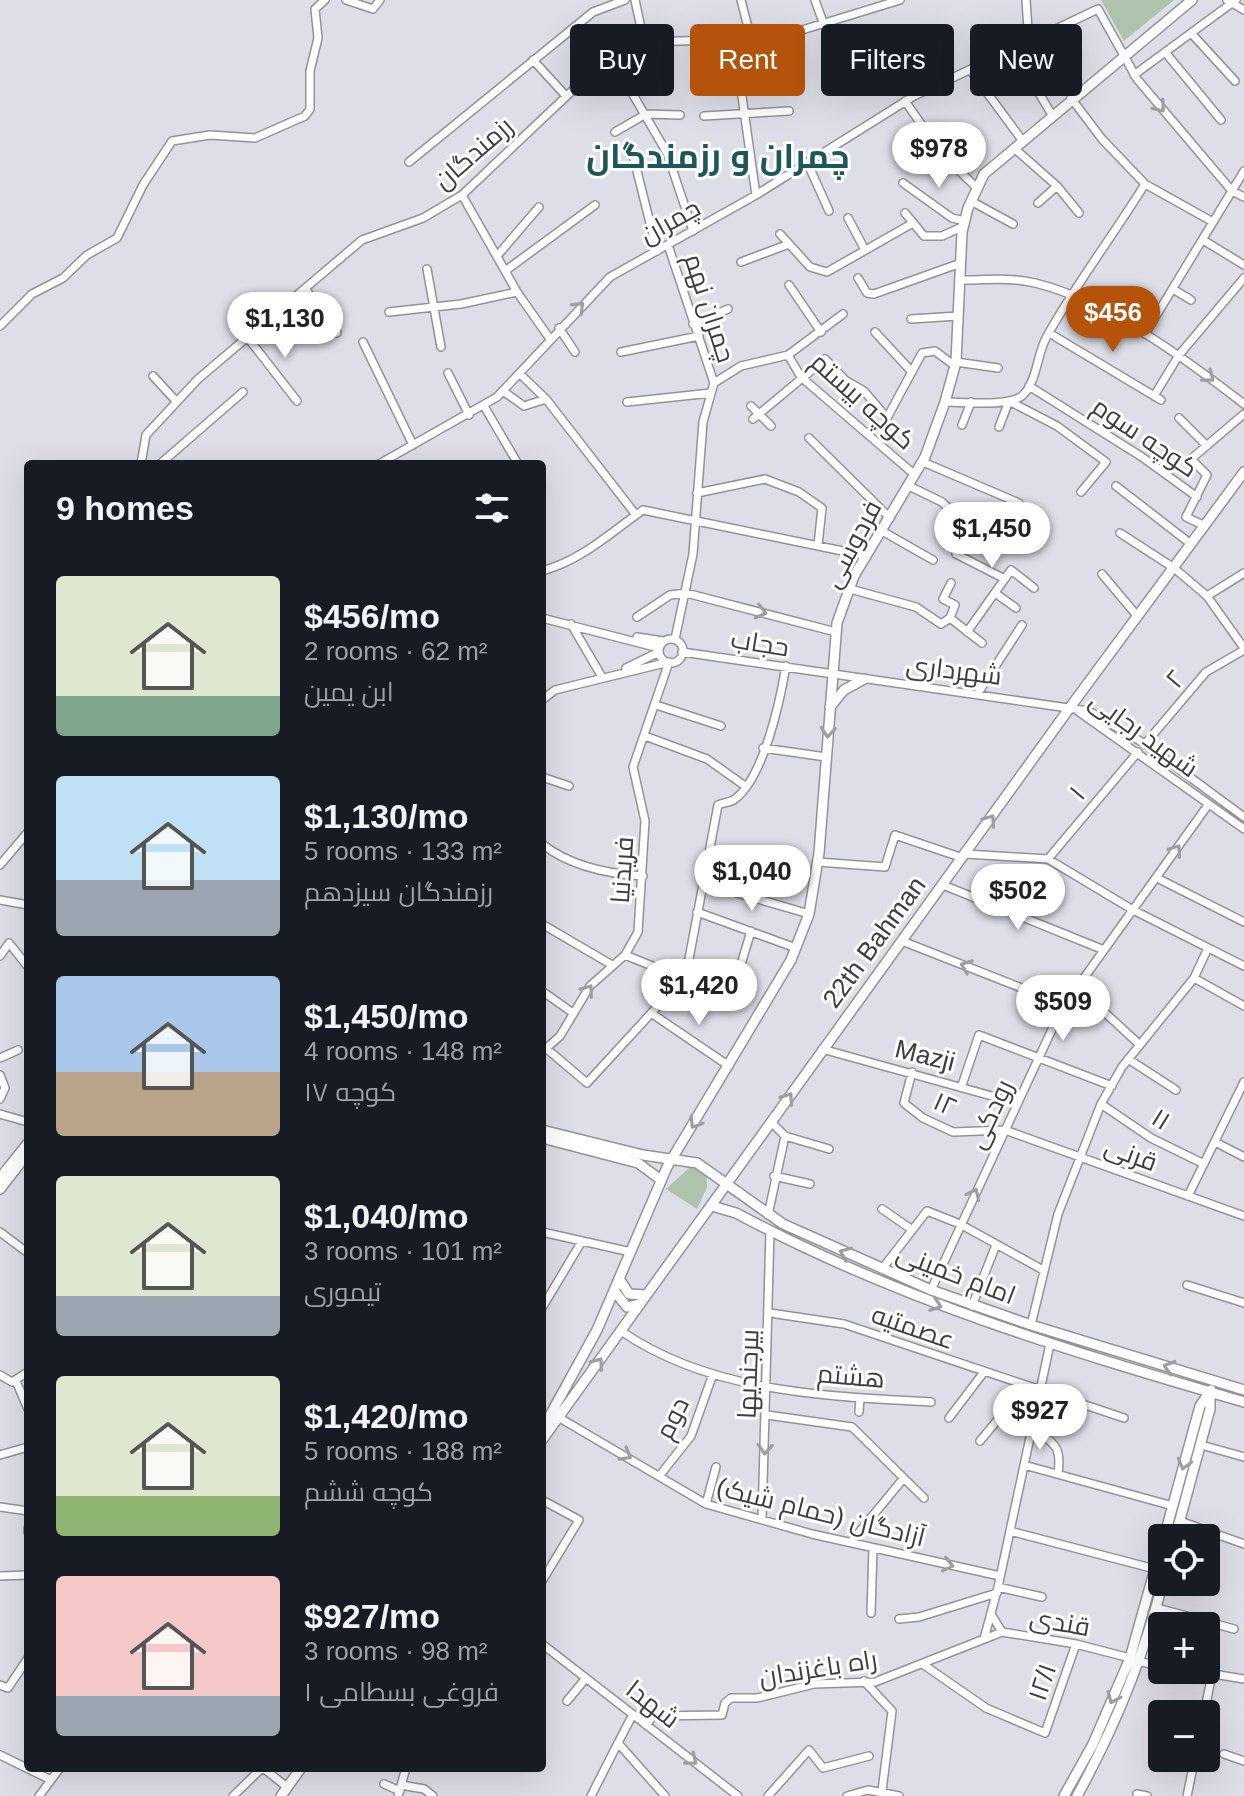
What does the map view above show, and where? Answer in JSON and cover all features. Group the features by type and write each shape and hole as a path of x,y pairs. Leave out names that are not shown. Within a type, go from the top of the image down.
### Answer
{"main road":[{"name":"فردوسی","path":"546,1422 615,1292 672,1158 796,948 809,914 818,862 836,632 850,589 923,462 945,402 955,364 964,223 971,201 984,174 1122,55 1192,0"},
{"name":"22th Bahman","path":"546,1434 822,1049 1244,472"},
{"path":"829,707 844,690 864,679"},
{"name":"امام خمینی","path":"546,1131 643,1155 697,1163 768,1215 931,1290 1031,1325 1244,1390"},
{"path":"546,1139 638,1163 661,1180"},
{"path":"0,1178 24,1148"},
{"path":"0,1189 24,1158"},
{"name":"امام خمینی","path":"712,1206 736,1213 926,1302 1050,1344 1244,1402"},
{"path":"620,1280 629,1294 642,1300"},
{"path":"615,1292 627,1307 642,1300"},
{"path":"1168,1524 1200,1406 1214,1380"},
{"path":"1179,1524 1210,1409 1210,1392"},
{"path":"1064,1796 1093,1744 1130,1658 1148,1594"},
{"path":"1077,1796 1103,1749 1141,1662 1160,1596"},
{"path":"1130,1658 1141,1662"},
{"path":"281,1796 298,1772"}],"street":[{"path":"0,326 32,294 63,278 87,255 117,238 143,185 172,141 210,135 255,138 305,116 310,109 310,71 318,38 315,9 325,0"},
{"path":"346,0 373,9 380,0"},
{"path":"409,162 593,12 625,0"},
{"path":"635,0 640,24"},
{"path":"741,0 747,24"},
{"path":"815,0 824,24"},
{"name":"رزمندگان","path":"827,24 900,0"},
{"path":"1026,0 1028,24"},
{"path":"1134,75 1232,1 1244,10"},
{"name":"چمران","path":"1068,24 1098,9 1122,55"},
{"path":"1191,33 1235,81"},
{"path":"1165,52 1221,120"},
{"path":"1122,55 1134,75 1232,191 1244,197"},
{"path":"533,60 566,96"},
{"name":"چمران","path":"386,460 469,415 503,391 610,277 756,195 905,101 970,71"},
{"name":"رزمندگان","path":"142,460 146,435 176,401 307,291 362,240 423,218 462,195 570,92"},
{"path":"635,96 667,153 693,231"},
{"path":"741,96 756,195"},
{"path":"989,96 1022,140"},
{"path":"1041,96 1052,115"},
{"path":"1071,98 1102,139 1145,184 1213,222"},
{"path":"905,101 942,154 977,188"},
{"path":"704,116 789,111"},
{"path":"615,132 646,114 680,115"},
{"path":"1014,148 1057,186 1079,213"},
{"path":"632,151 657,251"},
{"path":"807,162 829,211"},
{"path":"1145,334 1244,171"},
{"path":"903,183 964,223"},
{"path":"945,402 1009,401 1022,397 1049,333 1069,296 1106,248 1145,184"},
{"path":"1038,203 1057,186"},
{"path":"462,195 517,292 550,339"},
{"path":"971,201 1013,224"},
{"path":"505,271 595,205"},
{"path":"497,256 539,207"},
{"path":"905,213 924,236 942,236 964,223"},
{"path":"848,218 865,250"},
{"path":"780,234 816,271 827,272 913,223"},
{"path":"1203,240 1244,265"},
{"path":"741,262 789,244"},
{"name":"چمران نهم","path":"668,245 714,383"},
{"path":"858,278 867,293 874,294 961,263"},
{"path":"427,269 441,347"},
{"path":"1049,333 1158,398 1179,355 1244,278"},
{"path":"960,280 1035,283 1069,296 1145,334 1179,355 1244,404"},
{"path":"789,285 821,332"},
{"path":"1173,289 1191,300"},
{"path":"307,291 337,333"},
{"path":"389,312 517,292"},
{"path":"693,324 728,309"},
{"path":"546,697 555,690 679,659 682,652 675,639 686,593 697,518 703,422 714,383 741,366 788,355 843,314"},
{"path":"911,319 958,316"},
{"path":"559,328 575,352"},
{"path":"875,332 912,372"},
{"path":"621,352 699,336"},
{"path":"248,338 297,401"},
{"path":"363,342 413,445"},
{"path":"756,417 825,359 845,380 864,391 887,418 927,349 955,364 998,368"},
{"name":"کوچه بیستم","path":"788,355 801,377 915,475"},
{"path":"448,373 469,415"},
{"path":"520,374 546,399 636,515"},
{"path":"153,376 176,401"},
{"name":"کوچه سوم","path":"1029,386 1142,457 1197,497"},
{"path":"503,391 524,406 546,399"},
{"path":"165,460 243,392"},
{"path":"627,402 711,393"},
{"path":"999,427 1009,401"},
{"path":"1009,401 1057,426 1106,462 1081,492"},
{"path":"962,425 971,402"},
{"path":"484,406 516,460"},
{"path":"751,406 756,417 771,426"},
{"path":"1205,526 1186,517 1207,475 1191,459 1244,414"},
{"path":"1179,418 1207,446"},
{"path":"809,438 890,518"},
{"path":"923,462 1019,503"},
{"path":"697,493 765,479 776,481 822,508 818,545"},
{"path":"909,486 942,502 957,517 974,525 998,529 1025,539"},
{"path":"1116,486 1191,544"},
{"path":"546,570 567,564 643,510 697,518 867,556"},
{"path":"974,525 956,554 1005,579"},
{"path":"882,531 933,560"},
{"path":"1120,533 1174,568 1207,596 1244,649"},
{"path":"967,632 1011,570 1034,588"},
{"path":"1207,596 1244,573"},
{"path":"1102,574 1138,617"},
{"path":"850,589 916,607 941,624 950,618 955,605 943,599 951,583"},
{"path":"637,617 670,595 686,593 836,632"},
{"path":"995,593 1016,608"},
{"path":"950,618 982,643"},
{"path":"546,619 660,647 669,662"},
{"path":"571,624 602,677"},
{"path":"978,693 1022,625"},
{"path":"617,673 675,639"},
{"name":"۲","path":"1145,744 1206,672 1244,649"},
{"name":"حجاب","path":"682,652 786,666 832,676"},
{"name":"فریدنیا","path":"625,955 638,932 643,876 645,821 633,767 669,662"},
{"path":"665,990 685,980 718,805 737,798 745,786 779,706 786,666"},
{"name":"شهرداری","path":"832,676 1071,706"},
{"path":"656,705 721,726"},
{"name":"شهید رجایی","path":"1071,706 1089,711 1145,744 1244,817"},
{"name":"شهید رجایی","path":"1071,706 1082,717 1138,752 1244,829"},
{"path":"645,736 707,759 745,786"},
{"path":"763,748 826,757"},
{"name":"۱","path":"1048,859 1138,752"},
{"path":"546,778 569,786"},
{"name":"رودکی","path":"931,1290 1065,1005 1208,805"},
{"path":"818,862 885,867 895,835 964,856 1048,859 1133,910 1244,966"},
{"path":"0,865 24,837"},
{"path":"18,844 24,848"},
{"path":"546,847 559,856 612,874 643,876"},
{"path":"1157,878 1244,922"},
{"path":"703,883 809,914"},
{"path":"943,885 1104,950"},
{"path":"0,900 24,904"},
{"path":"697,912 796,948"},
{"path":"546,926 612,965"},
{"path":"739,971 751,931"},
{"path":"902,941 1065,1005"},
{"path":"0,956 9,943 24,962"},
{"path":"1031,1325 1043,1270 1079,1157 1101,1104 1139,1044 1194,978 1208,948"},
{"path":"546,1048 560,1036 590,986 625,955 667,972 665,990 651,1013 587,1083 546,1052"},
{"path":"1194,978 1244,1006"},
{"path":"1077,987 1139,1044"},
{"path":"546,994 573,1013"},
{"path":"651,1013 729,1066"},
{"path":"962,1085 979,1035 1112,1086"},
{"name":"Mazji","path":"822,1049 962,1085 1017,1103"},
{"path":"0,1058 18,1050"},
{"path":"1128,1059 1176,1090"},
{"name":"۱۲","path":"912,1072 904,1103 923,1118 953,1132 1005,1130"},
{"path":"0,1075 5,1088 0,1099"},
{"path":"1188,1196 1244,1082"},
{"name":"۱۱","path":"1101,1104 1151,1138 1204,1164"},
{"path":"0,1114 24,1121"},
{"path":"771,1122 785,1136 829,1149"},
{"name":"قرنی","path":"1005,1130 1244,1216"},
{"path":"768,1215 785,1136"},
{"path":"1215,1142 1244,1157"},
{"path":"774,1176 810,1184"},
{"path":"882,1209 911,1229"},
{"path":"882,1269 927,1211 960,1224 1043,1270"},
{"name":"بیرجندیها","path":"762,1519 770,1231"},
{"path":"0,1232 24,1250"},
{"path":"546,1233 631,1252"},
{"path":"546,1301 582,1241"},
{"path":"18,1245 24,1243"},
{"path":"972,1306 996,1245"},
{"path":"1187,1285 1244,1303"},
{"name":"عصمتیه","path":"770,1313 844,1324 1124,1418"},
{"name":"هشتم","path":"621,1331 648,1350 713,1374 767,1387 860,1398 931,1402"},
{"path":"984,1639 1050,1344"},
{"path":"949,1418 984,1372"},
{"name":"دوم","path":"660,1475 691,1436 713,1374"},
{"path":"0,1375 16,1381 24,1400"},
{"path":"16,1381 24,1375"},
{"path":"980,1441 1025,1387"},
{"path":"859,1412 860,1398"},
{"path":"767,1415 852,1427 924,1498"},
{"name":"آزادگان (حمام شیک)","path":"558,1417 706,1504 873,1548 1000,1576"},
{"path":"1032,1427 1055,1444 1061,1455 1058,1474"},
{"path":"1201,1445 1244,1457"},
{"path":"0,1455 24,1448"},
{"path":"1024,1465 1173,1506"},
{"path":"706,1504 716,1467"},
{"path":"851,1542 903,1479"},
{"path":"546,1502 579,1520 546,1574"},
{"path":"0,1507 24,1510"},
{"path":"1180,1521 1244,1544"},
{"path":"1010,1531 1148,1567"},
{"path":"871,1613 873,1548"},
{"path":"0,1576 24,1575"},
{"path":"899,1619 919,1617 997,1590 1042,1597"},
{"path":"1157,1608 1234,1629"},
{"name":"قندی","path":"991,1614 1002,1632 1076,1644 1130,1658"},
{"name":"راه باغزندان","path":"646,1725 653,1716 722,1715 725,1703 731,1698 757,1698 814,1684 875,1682 1002,1632"},
{"name":"۱۲/۱","path":"924,1665 986,1708 1045,1733 1076,1644"},
{"name":"شهدا","path":"546,1647 738,1796"},
{"path":"1141,1662 1148,1663"},
{"path":"0,1685 8,1688 24,1673"},
{"path":"1220,1675 1244,1679"},
{"path":"567,1701 586,1678"},
{"path":"863,1681 892,1711 882,1791"},
{"path":"591,1796 633,1714"},
{"path":"618,1743 665,1796"},
{"path":"768,1796 809,1750 823,1768 869,1756"},
{"path":"1224,1754 1244,1761"},
{"path":"0,1755 24,1767"},
{"path":"35,1772 51,1780"},
{"path":"39,1796 57,1772"},
{"path":"233,1796 259,1772"},
{"path":"268,1772 287,1787"},
{"path":"1187,1796 1192,1772"},
{"path":"384,1784 400,1791 424,1789 433,1796"},
{"path":"847,1796 882,1791 899,1796"},
{"path":"1137,1794 1147,1796"}],"green space":[{"path":"1101,0 1174,0 1124,41"},
{"path":"691,1166 707,1175 707,1187 697,1209 666,1189"}],"district":[{"name":"چمران و رزمندگان","path":"718,156"}]}
